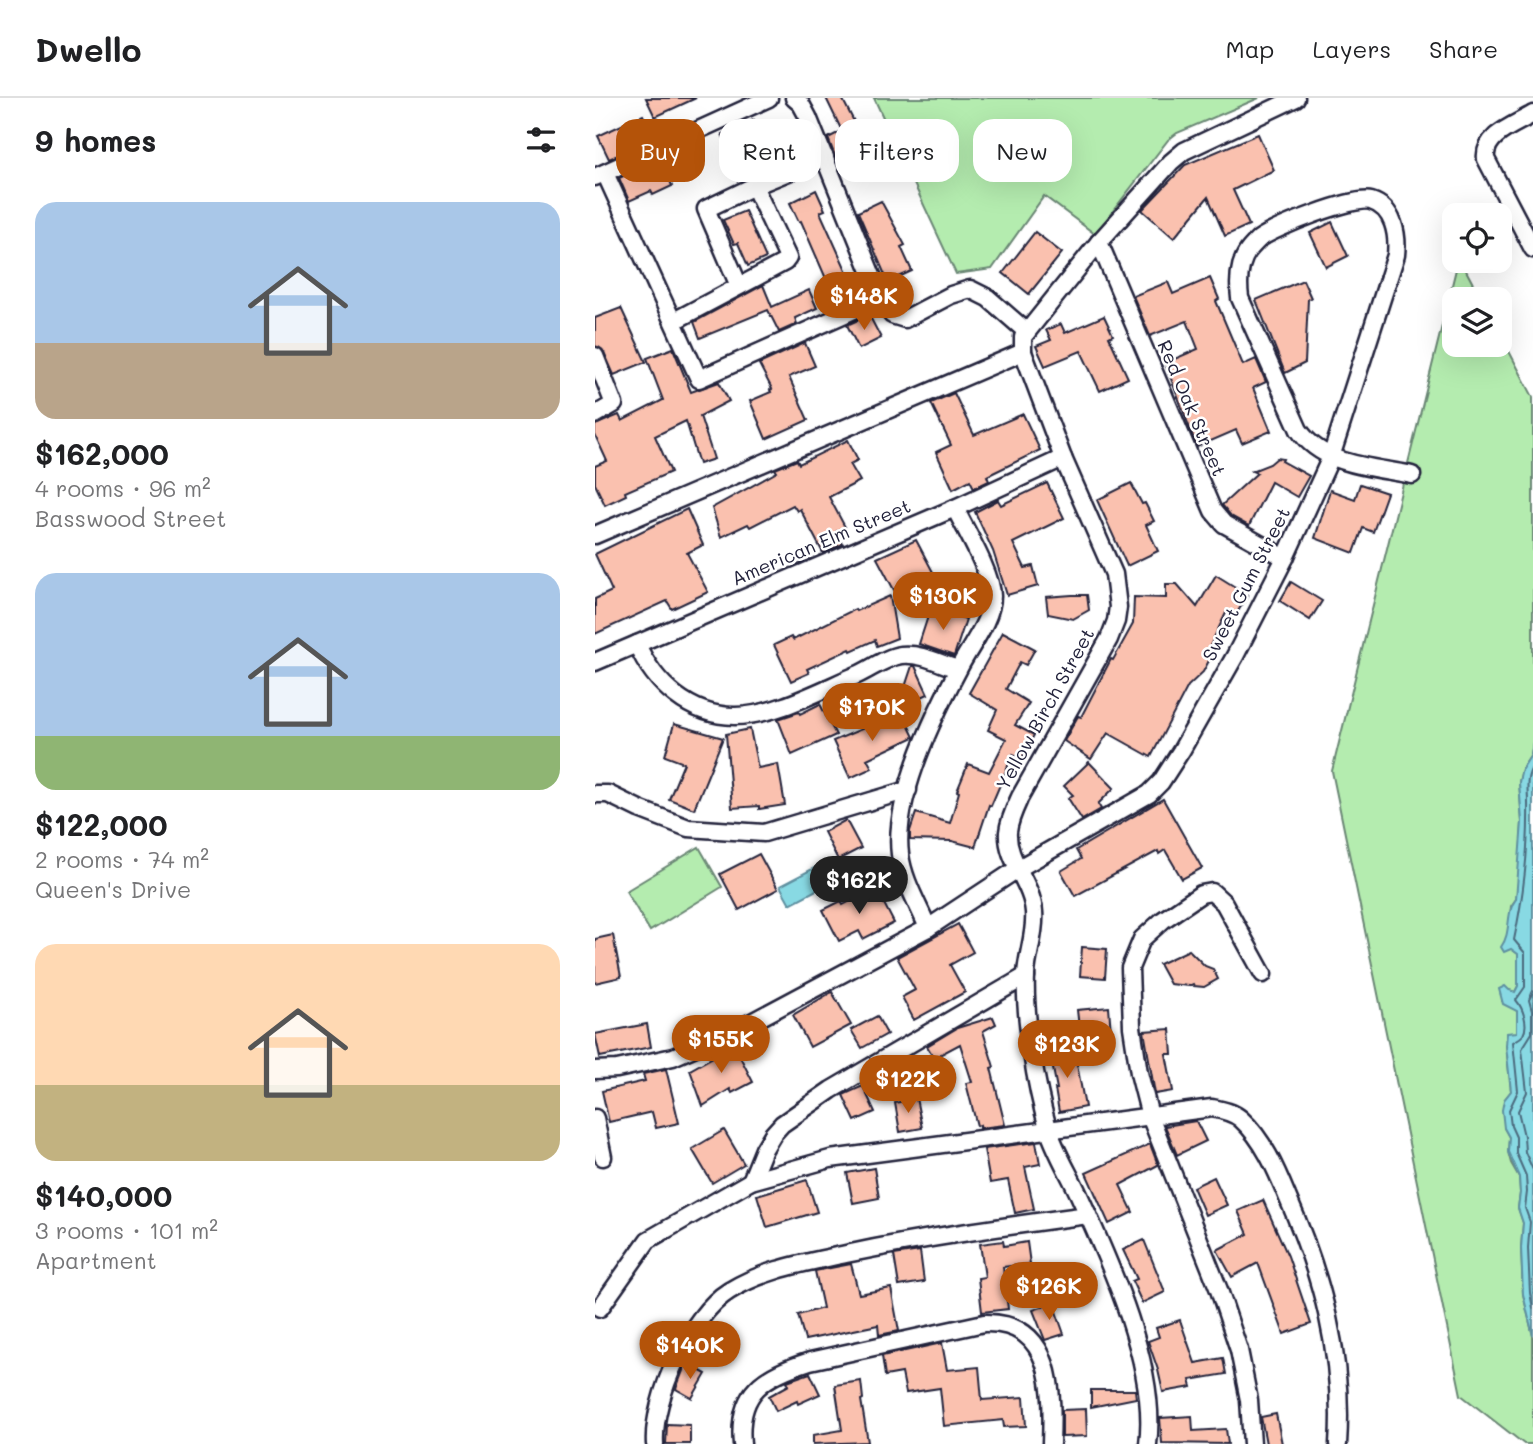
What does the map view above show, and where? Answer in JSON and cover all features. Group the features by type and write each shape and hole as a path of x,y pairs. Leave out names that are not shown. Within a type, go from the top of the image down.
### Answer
{"street":[{"path":"769,98 600,175 674,321 696,375 702,379 881,298"},
{"path":"793,98 805,109 881,298 892,315 905,319 951,295 970,289 988,298 1027,332"},
{"path":"595,535 1023,352 1023,337 1099,242 1160,173 1184,151 1296,98"},
{"path":"1533,114 1490,141 1486,148 1486,159 1533,249"},
{"path":"739,286 706,209 825,157"},
{"path":"674,321 788,258 754,186"},
{"name":"Sweet Gum Street","path":"595,1070 646,1064 673,1057 746,1025 928,928 1019,868 1149,794 1161,782 1234,656 1285,558 1331,457 1396,255 1398,238 1388,214 1379,205 1367,200 1355,201 1306,217 1259,240 1249,250 1240,268 1239,291 1243,307 1299,430 1310,443 1331,457"},
{"name":"Red Oak Street","path":"1099,242 1213,511 1224,524 1285,558"},
{"name":"Yellow Birch Street","path":"1023,352 1063,458 1114,574 1118,607 1109,639 1012,815 1008,833 1010,849 1033,896 1035,915 1026,975 1027,1012 1048,1129 1115,1278 1143,1367 1149,1397 1148,1444"},
{"path":"595,356 614,404 595,415"},
{"path":"1331,457 1412,475"},
{"name":"American Elm Street","path":"595,662 955,508 1063,458"},
{"path":"928,928 903,872 900,856 899,839 908,790 920,754 958,670 988,615 992,593 990,580 955,508"},
{"path":"637,644 646,664 673,694 692,706 734,716 753,714 798,700 897,656 921,656 958,670"},
{"path":"595,794 608,794 688,828 764,833 908,790"},
{"path":"1252,1444 1249,1399 1239,1350 1219,1290 1150,1115 1139,1073 1129,988 1130,968 1142,939 1163,920 1201,894 1212,892 1224,903 1263,974"},
{"path":"751,1181 764,1149 782,1124 831,1090 1026,975"},
{"path":"600,1308 648,1240 751,1181 830,1159 1212,1108 1239,1117 1266,1150 1301,1228 1324,1294 1334,1349 1339,1402 1338,1444"},
{"path":"595,1118 603,1157"},
{"path":"655,1444 657,1414 663,1393 695,1326 713,1304 745,1282 789,1266 918,1238 1088,1215"},
{"path":"742,1444 743,1411 747,1399 761,1385 789,1368 957,1329 996,1323 1023,1332 1043,1356 1049,1380 1051,1444"}],"green space":[{"path":"874,98 1259,98 1177,133 1168,140 1095,234 1044,196 992,269 956,274 913,182 959,182 959,119 884,119"},
{"path":"1455,273 1467,273 1475,287 1452,287"},
{"path":"1442,326 1442,357 1512,357 1533,397 1533,742 1531,755 1522,769 1519,782 1522,822 1519,877 1516,899 1511,906 1508,935 1504,943 1518,954 1518,986 1515,992 1509,990 1502,996 1502,1001 1517,1011 1517,1033 1506,1045 1511,1091 1504,1100 1504,1128 1509,1137 1508,1152 1511,1163 1519,1177 1518,1208 1523,1223 1523,1294 1533,1336 1533,1444 1524,1444 1461,1395 1332,771"},
{"path":"699,847 722,887 650,931 626,891"}],"water":[{"path":"1533,742 1533,1336 1523,1294 1523,1223 1518,1208 1519,1177 1508,1152 1509,1137 1504,1128 1502,1110 1504,1100 1511,1091 1507,1033 1517,1032 1517,1011 1503,1004 1499,989 1505,986 1515,992 1518,986 1518,954 1511,949 1504,952 1501,947 1516,899 1522,822 1519,782 1522,769 1531,755"},
{"path":"816,867 826,885 790,904 780,886"}],"building":[{"path":"646,98 696,98 655,117"},
{"path":"826,98 842,98 853,119 836,119"},
{"path":"616,128 616,156 609,159 598,136"},
{"path":"835,134 835,156 828,138"},
{"path":"1258,134 1274,170 1233,190 1249,225 1225,236 1208,197 1174,238 1142,210 1185,165"},
{"path":"621,182 670,182 672,186 653,195 651,191 629,201"},
{"path":"816,190 825,210 820,212 847,272 827,281 801,221 799,222 790,203"},
{"path":"881,201 905,245 901,247 912,271 888,282 858,212"},
{"path":"745,211 766,258 748,266 738,243 734,244 723,220"},
{"path":"1332,222 1348,256 1326,267 1310,233"},
{"path":"1035,232 1062,253 1029,294 1003,273"},
{"path":"1210,278 1219,299 1216,301 1243,365 1256,359 1266,382 1253,388 1271,431 1242,443 1236,430 1197,447 1165,363 1198,349 1187,321 1150,336 1133,296 1168,282 1173,294"},
{"path":"1303,280 1311,298 1308,299 1305,363 1285,373 1256,300"},
{"path":"763,285 772,307 809,290 817,308 795,318 797,324 779,332 768,310 700,338 694,322"},
{"path":"621,308 646,362 614,375 604,352 595,346 595,318"},
{"path":"869,315 881,338 859,349 847,325"},
{"path":"1104,316 1113,335 1109,337 1128,378 1100,391 1081,351 1045,366 1036,346 1051,340 1046,330 1061,324 1065,333"},
{"path":"805,343 815,366 789,377 808,420 766,439 750,401 771,392 772,389 759,364"},
{"path":"673,348 691,392 719,382 729,401 700,416 714,459 699,464 686,421 655,436 671,472 625,492 626,495 605,505 595,484 595,466 607,461 595,435 595,425 619,415 622,421 663,400 647,358"},
{"path":"954,393 974,435 1023,414 1040,450 987,476 989,481 974,488 970,480 953,489 936,452 951,445 931,403"},
{"path":"848,440 858,460 850,464 860,481 829,497 845,527 836,532 843,544 823,553 800,509 797,511 793,505 750,527 748,524 721,537 712,508 777,472 775,469 797,460 799,464"},
{"path":"1277,458 1309,476 1297,497 1271,482 1249,526 1231,516 1222,505 1257,473 1252,471"},
{"path":"1047,483 1064,518 1013,543 1025,568 1033,566 1038,586 1007,595 993,551 975,512 998,500 1001,505"},
{"path":"1131,483 1154,521 1146,525 1158,551 1127,566 1097,500"},
{"path":"1360,484 1387,493 1373,532 1363,528 1354,553 1315,538 1330,490 1355,499"},
{"path":"687,509 703,545 687,553 708,592 672,609 667,601 595,634 595,599 612,591 595,554"},
{"path":"916,540 933,572 894,590 877,558"},
{"path":"1216,575 1248,595 1235,616 1227,611 1207,652 1212,655 1203,672 1188,686 1151,757 1108,733 1091,759 1064,741 1078,716 1081,717 1111,659 1113,660 1133,624 1134,597 1166,598 1166,584 1177,584 1197,607"},
{"path":"1291,582 1322,601 1310,620 1280,601"},
{"path":"1087,595 1089,610 1073,619 1048,614 1046,597"},
{"path":"890,596 897,638 877,646 875,640 851,651 850,649 807,669 809,673 791,681 774,645 791,637 793,640 855,609 856,611"},
{"path":"931,607 966,619 954,656 919,644"},
{"path":"1003,632 1035,649 1026,665 1020,662 1006,689 1029,703 1015,725 1034,735 1022,758 1013,754 991,806 989,805 975,847 952,841 910,840 916,813 950,823 959,792 957,791 968,764 989,772 1006,739 988,730 997,710 969,693"},
{"path":"912,666 915,666 928,694 898,708"},
{"path":"820,704 836,735 792,755 778,719 799,712 800,714"},
{"path":"902,712 914,737 867,759 872,768 850,778 833,741"},
{"path":"674,724 723,738 694,809 669,799 684,763 665,756"},
{"path":"750,729 758,768 778,764 785,805 759,809 759,806 732,808 726,734"},
{"path":"1089,762 1114,788 1098,804 1101,809 1082,820 1068,798 1073,795 1064,786"},
{"path":"1163,799 1202,868 1182,879 1165,850 1159,854 1158,851 1075,896 1061,871 1081,859 1076,850"},
{"path":"846,820 861,848 838,860 824,832"},
{"path":"759,854 778,889 739,910 720,874"},
{"path":"876,888 894,923 863,939 859,931 839,941 823,910 841,901 843,905"},
{"path":"958,924 973,952 950,965 965,992 914,1020 902,997 915,990 897,957"},
{"path":"613,935 621,977 595,983 595,939"},
{"path":"1082,947 1107,949 1105,978 1080,976"},
{"path":"1189,950 1205,966 1213,969 1218,979 1204,987 1170,984 1159,964"},
{"path":"832,992 851,1025 810,1047 793,1015"},
{"path":"1109,1007 1111,1033 1080,1036 1077,1010"},
{"path":"877,1016 887,1034 862,1048 851,1030"},
{"path":"993,1017 996,1024 983,1031 994,1067 991,1068 1005,1125 980,1128 980,1125 977,1126 966,1083 972,1082 960,1044 934,1058 927,1046 957,1028"},
{"path":"647,1024 651,1047 600,1057 595,1034"},
{"path":"1170,1029 1172,1054 1166,1054 1173,1091 1155,1094 1144,1031"},
{"path":"733,1043 753,1082 732,1093 730,1089 703,1106 690,1070 713,1057 711,1054"},
{"path":"1074,1048 1085,1107 1059,1112 1050,1053"},
{"path":"666,1069 679,1123 656,1128 652,1112 609,1122 602,1091 645,1081 643,1074"},
{"path":"863,1086 875,1112 855,1121 843,1095"},
{"path":"916,1098 922,1128 900,1132 895,1103"},
{"path":"1196,1121 1206,1141 1177,1155 1165,1126"},
{"path":"724,1130 744,1164 712,1183 692,1149"},
{"path":"1036,1142 1040,1164 1025,1167 1034,1209 1015,1213 1008,1180 990,1183 984,1149"},
{"path":"1150,1144 1158,1165 1120,1185 1133,1212 1109,1224 1086,1173"},
{"path":"874,1168 879,1198 853,1203 847,1173"},
{"path":"1214,1177 1227,1205 1205,1215 1193,1187"},
{"path":"807,1180 817,1212 767,1227 757,1195"},
{"path":"1263,1200 1288,1256 1311,1324 1284,1334 1258,1263 1232,1277 1217,1250 1248,1234 1238,1211"},
{"path":"1144,1240 1165,1292 1142,1303 1132,1281 1137,1279 1123,1250"},
{"path":"1003,1241 1004,1246 1027,1242 1030,1264 1003,1267 1008,1309 982,1312 978,1278 985,1277 980,1244"},
{"path":"920,1251 924,1282 899,1286 894,1255"},
{"path":"851,1264 859,1294 891,1288 899,1331 879,1335 878,1325 805,1340 798,1315 823,1308 815,1271"},
{"path":"1053,1303 1064,1334 1045,1340 1033,1310"},
{"path":"1180,1320 1195,1363 1223,1358 1226,1374 1190,1380 1192,1387 1163,1392 1148,1341 1159,1337 1156,1328"},
{"path":"942,1343 947,1370 979,1367 982,1400 1024,1397 1026,1426 1004,1427 1003,1420 944,1426 940,1388 906,1393 902,1373 885,1376 882,1356"},
{"path":"686,1363 706,1374 692,1398 676,1389"},
{"path":"810,1373 820,1394 776,1411 769,1396 789,1385 787,1381"},
{"path":"861,1381 861,1400 868,1442 813,1444 813,1435 842,1430 835,1385"},
{"path":"1091,1390 1135,1390 1136,1398 1091,1407"},
{"path":"1086,1409 1087,1436 1062,1437 1062,1410"},
{"path":"1276,1414 1282,1444 1266,1444 1261,1417"},
{"path":"1192,1416 1193,1431 1226,1429 1228,1444 1162,1443 1160,1418"},
{"path":"667,1424 690,1425 690,1444 666,1444"}]}
